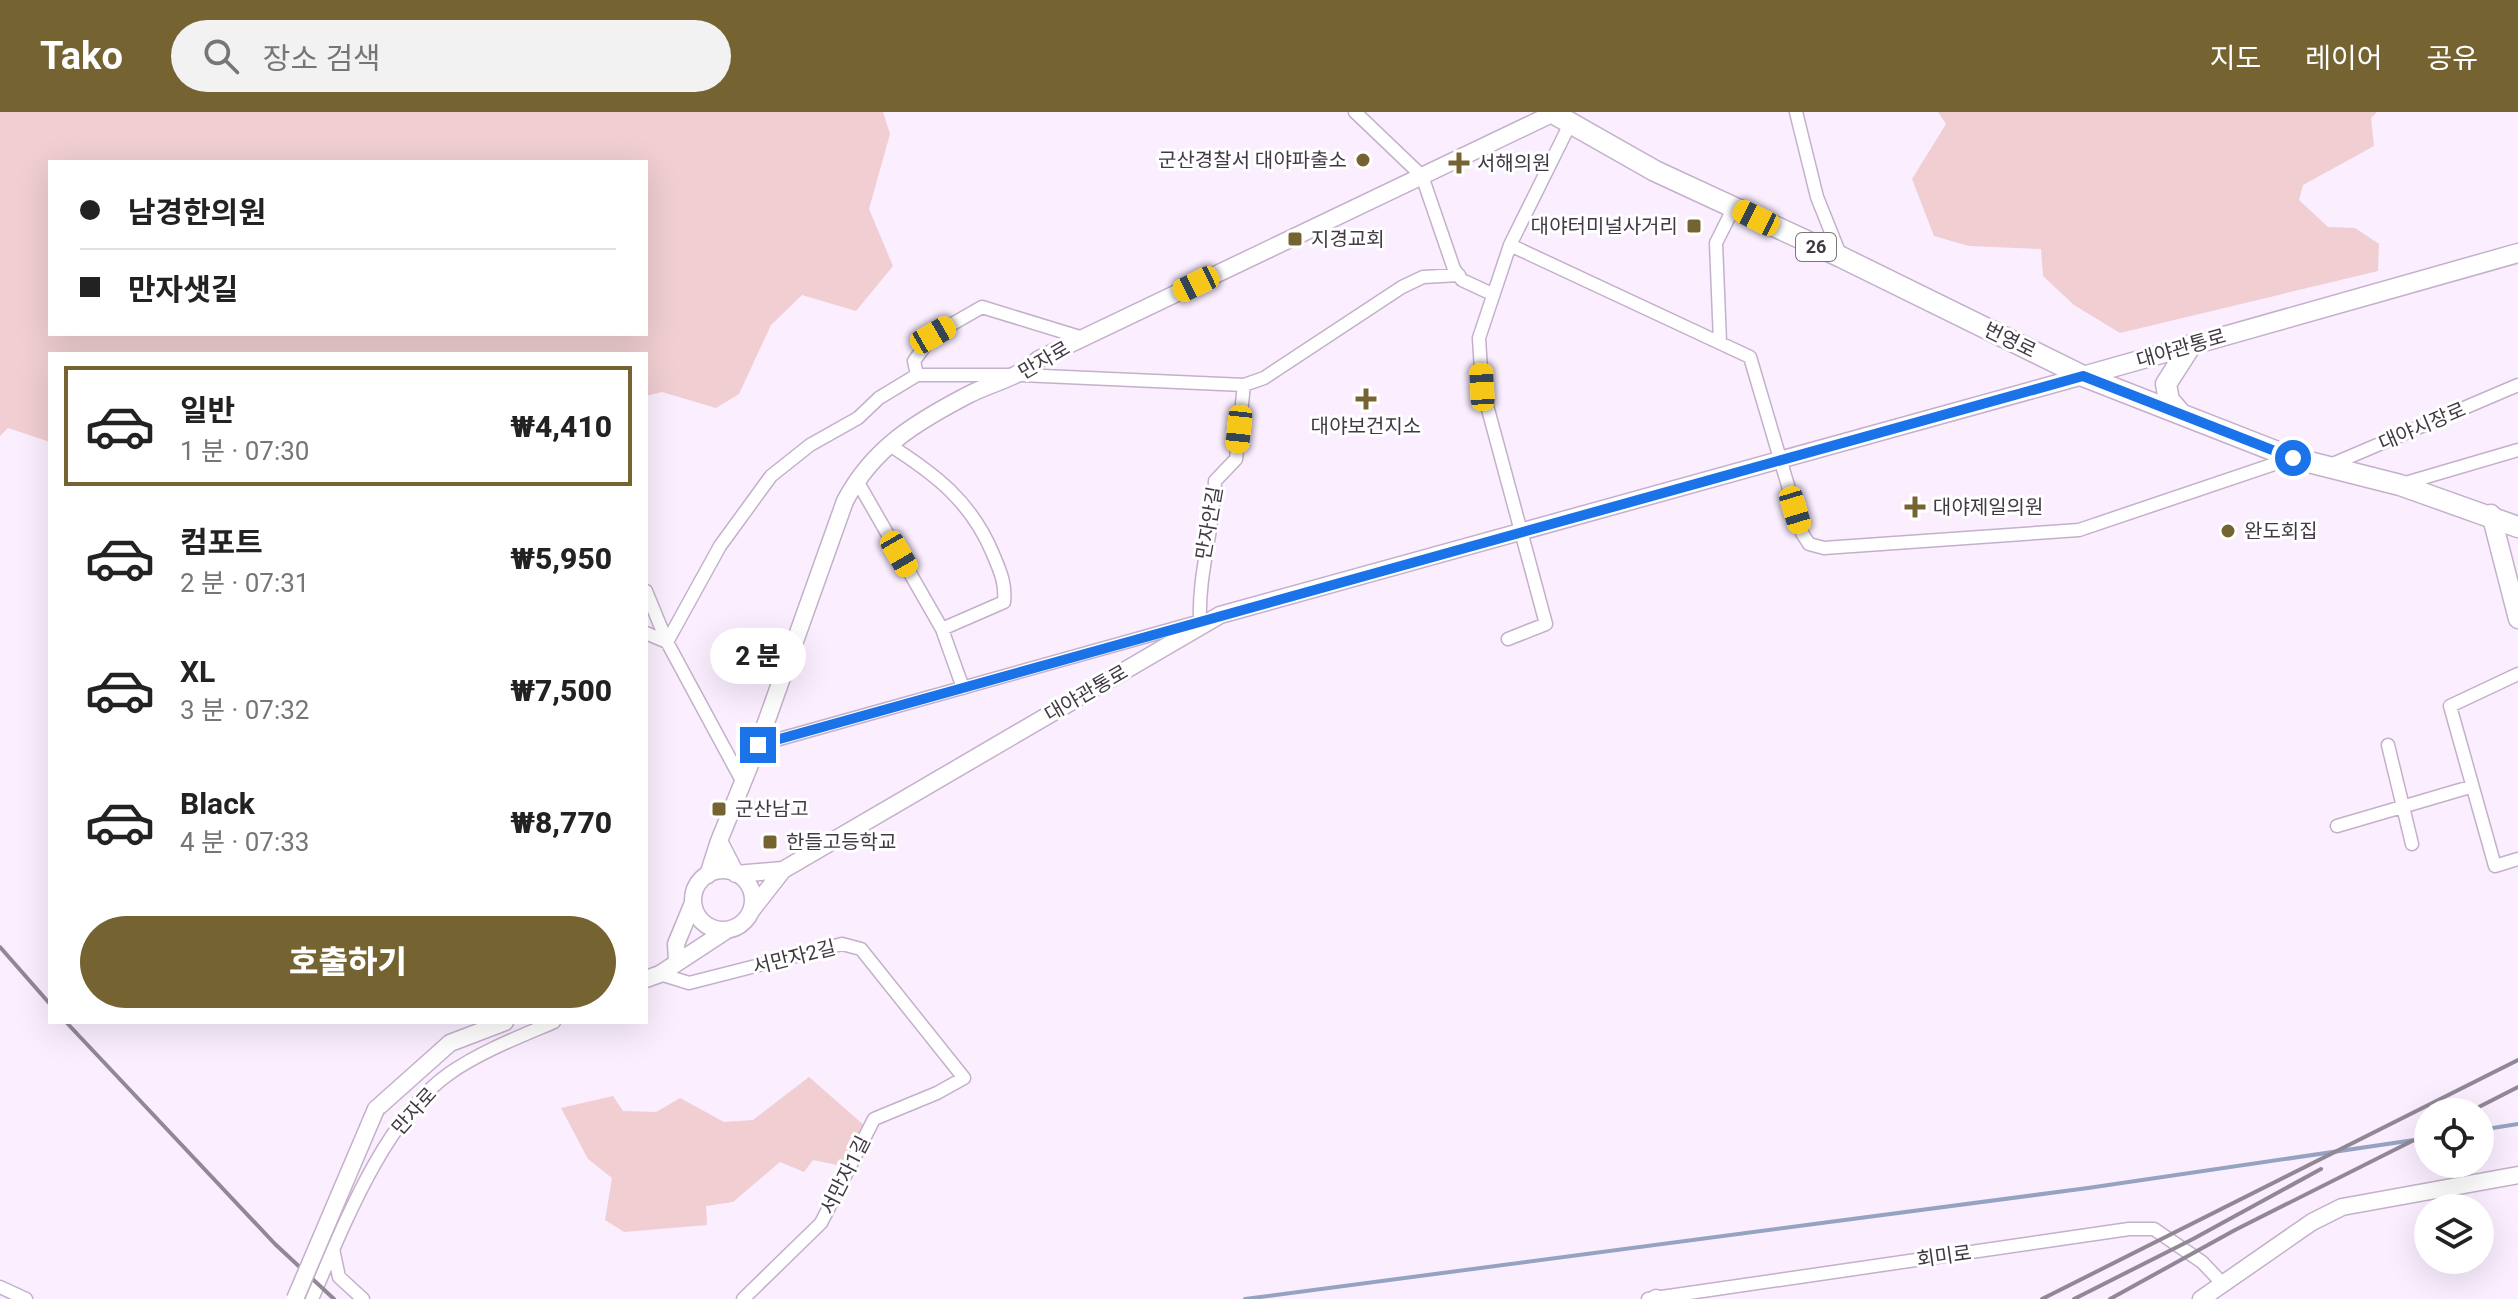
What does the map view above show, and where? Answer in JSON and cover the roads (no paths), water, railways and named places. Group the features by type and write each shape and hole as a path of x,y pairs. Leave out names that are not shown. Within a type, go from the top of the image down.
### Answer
{"main road":[{"name":"번영로","path":"1558,115 1655,171 1841,257 2083,376 2293,458 2400,485 2491,514 2518,527"},
{"name":"대야관통로","path":"2083,376 2518,253"},
{"path":"2181,414 2169,400 2166,384 2191,345"},
{"name":"번영로","path":"2491,514 2518,517"},
{"path":"2491,514 2518,619"}],"street":[{"path":"1355,112 1422,176 1459,275"},
{"path":"1796,112 1817,197 1841,257"},
{"path":"1508,639 1546,624 1524,533 1482,387 1479,338 1492,294 1558,115"},
{"name":"만자로","path":"708,875 845,501 856,479 888,444 970,394 1021,375 1039,359 1422,176 1558,115"},
{"path":"1720,342 1716,243 1734,207"},
{"path":"1510,245 1750,357 1802,533 1809,544 1824,548 2079,530 2293,458"},
{"path":"667,642 720,546 771,476 810,445 858,418 879,398 917,375 1021,375 1244,385 1264,378 1402,287 1423,277 1459,275 1492,294"},
{"path":"917,375 914,361 933,335 982,307 1083,338"},
{"name":"대야관통로","path":"783,870 1220,615 2083,376"},
{"name":"만자안길","path":"1200,621 1201,572 1214,509 1215,481 1236,459 1244,385"},
{"name":"대야시장로","path":"2325,468 2518,385"},
{"path":"888,444 942,479 965,502 984,531 1006,585 1004,602 942,629"},
{"path":"2400,485 2518,450"},
{"path":"856,479 942,629 963,688"},
{"path":"648,596 667,642 741,779"},
{"path":"758,745 1220,615"},
{"path":"648,634 667,642"},
{"path":"2518,674 2450,706 2470,787 2495,866 2518,859"},
{"path":"2388,745 2412,844"},
{"path":"2337,826 2470,787"},
{"path":"719,841 736,874 752,893 750,913"},
{"path":"677,960 676,944 698,884 708,875 722,871 736,874 783,870"},
{"path":"653,976 736,927 783,870"},
{"path":"693,903 700,920 717,930 727,930"},
{"name":"서만자2길","path":"653,976 689,983 842,944 861,949 964,1078"},
{"path":"295,1299 376,1109 450,1043 500,1024"},
{"name":"만자로","path":"312,1299 333,1248 392,1132 448,1074 493,1048 549,1024"},
{"name":"서만자1길","path":"743,1299 821,1223 874,1119 937,1093 964,1078"},
{"path":"2201,1299 2312,1222 2342,1207 2518,1175"},
{"name":"회미로","path":"1654,1299 2129,1229 2154,1229 2202,1262 2222,1283"},
{"path":"333,1248 339,1277 363,1299"},
{"path":"0,1287 26,1299"}],"waterway":[{"path":"2494,1128 2518,1124"},
{"path":"1245,1299 2088,1188 2414,1140"}],"railway":[{"path":"0,947 48,1002"},
{"path":"68,1024 275,1244 334,1299"},
{"path":"2042,1299 2518,1060"},
{"path":"2494,1099 2518,1087"},
{"path":"2110,1299 2235,1230 2414,1140"},
{"path":"2074,1299 2321,1169"}],"place":[{"name":"군산경찰서 대야파출소","path":"1363,160"},
{"name":"서해의원","path":"1459,163"},
{"name":"대야터미널사거리","path":"1694,226"},
{"name":"지경교회","path":"1295,239"},
{"name":"대야보건지소","path":"1366,399"},
{"name":"대야제일의원","path":"1915,507"},
{"name":"완도회집","path":"2228,531"},
{"name":"군산남고","path":"719,809"},
{"name":"한들고등학교","path":"770,842"}]}
